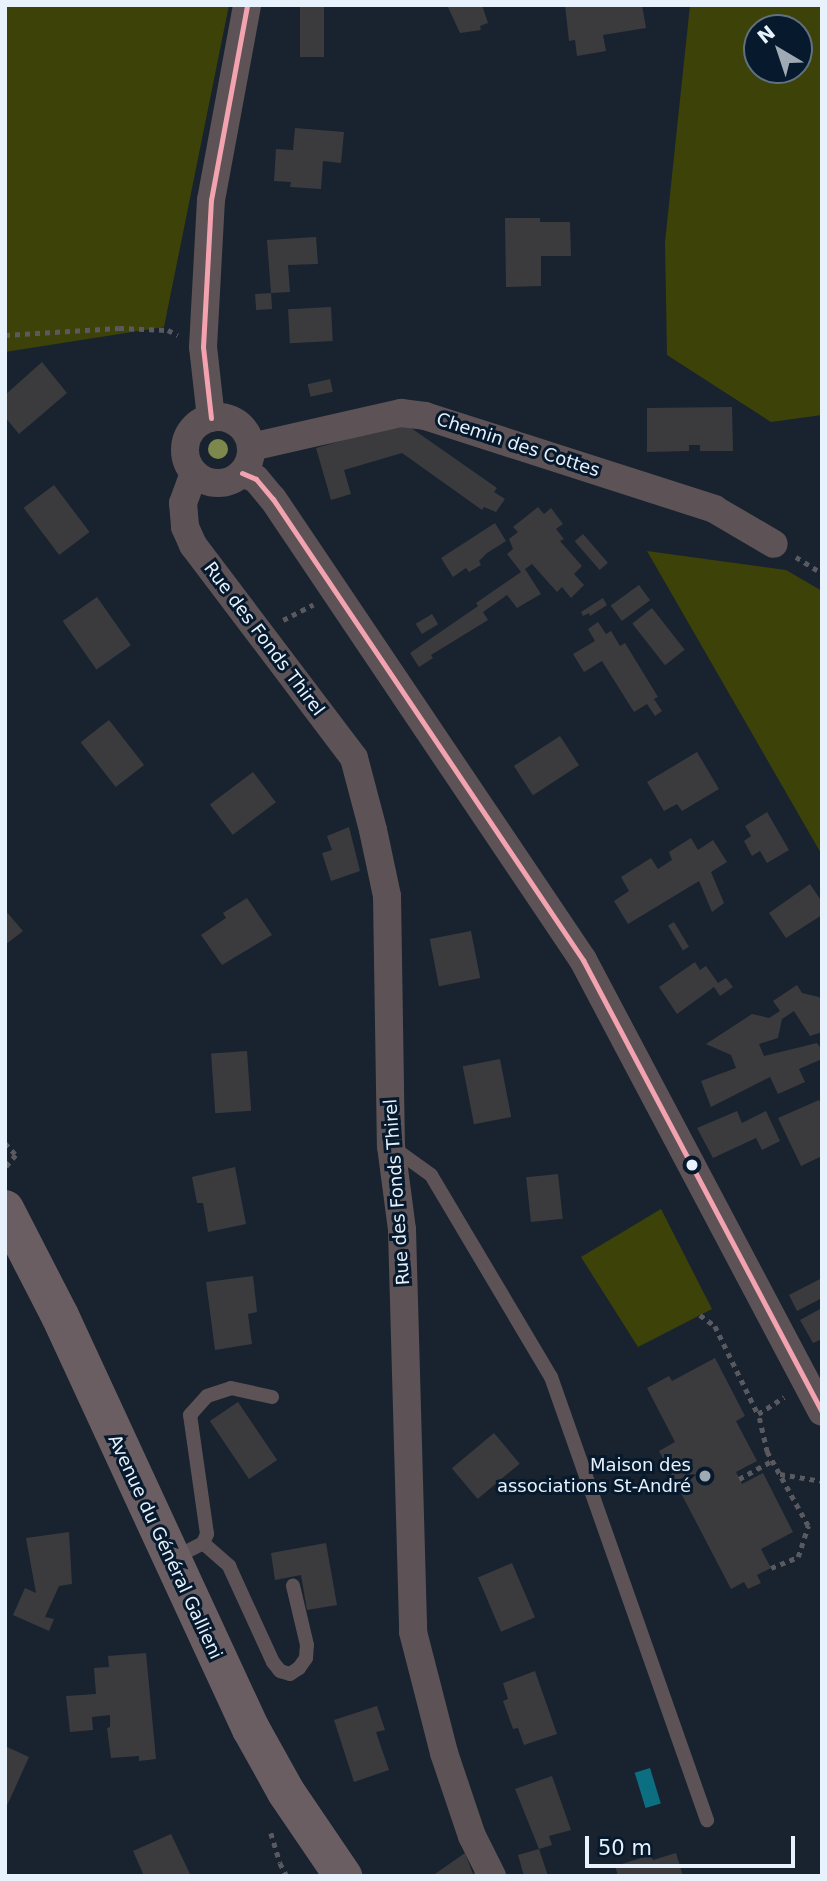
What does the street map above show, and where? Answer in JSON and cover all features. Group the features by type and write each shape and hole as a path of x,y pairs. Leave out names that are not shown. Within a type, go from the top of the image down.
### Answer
{"street":[{"path":"211,418 203,347 211,200 247,5"},
{"name":"Chemin des Cottes","path":"247,460 401,413 425,416 714,509 774,544"},
{"path":"247,460 223,483 202,479 194,473 187,461 185,447 190,434 199,424 211,418 225,418 238,423 247,434 247,460 256,479 273,499 337,593 583,960 822,1412"},
{"name":"Rue des Fonds Thirel","path":"194,473 183,503 185,527 193,545 354,758 373,830 387,896 391,1146 402,1230 413,1632 444,1753 472,1836 492,1876"},
{"name":"Avenue du Général Gallieni","path":"5,1209 187,1551 251,1729 286,1792 343,1876"}],"lane":[{"path":"391,1146 431,1175 551,1377 707,1820"},
{"path":"272,1397 231,1388 207,1396 190,1415 207,1534 187,1551 229,1566 273,1662 280,1671 290,1674 299,1668 306,1658 307,1645 293,1586"}],"path":[{"path":"5,335 119,328 168,330"},
{"path":"257,633 337,593"},
{"path":"5,1143 16,1155 5,1168"},
{"path":"700,1315 715,1326 758,1414 772,1461 808,1526 798,1557 771,1568"},
{"path":"758,1414 805,1383"},
{"path":"739,1479 772,1461"},
{"path":"779,1474 822,1481"}],"green space":[{"path":"5,5 229,5 164,327 5,352"},
{"path":"690,5 822,5 822,415 771,422 667,355 665,242"},
{"path":"647,551 786,570 822,591 822,855"},
{"path":"661,1209 712,1309 638,1347 581,1257"}],"water":[{"path":"650,1768 661,1803 646,1808 635,1773"}],"building":[{"path":"300,5 324,5 324,57 300,57"},
{"path":"447,5 482,5 488,23 480,26 481,30 460,33"},
{"path":"565,5 642,5 646,28 603,35 606,51 577,56 575,40 569,41"},
{"path":"295,128 344,132 341,163 323,161 321,189 290,187 291,182 274,181 276,149 293,150"},
{"path":"505,218 540,218 540,222 570,222 571,256 541,256 541,286 506,287"},
{"path":"316,237 318,264 288,265 290,292 271,293 267,240"},
{"path":"271,293 272,309 256,310 255,294"},
{"path":"331,307 333,341 290,343 288,309"},
{"path":"42,362 67,393 19,434 5,417 5,395"},
{"path":"330,379 333,392 311,397 308,384"},
{"path":"732,407 733,451 700,451 700,445 689,445 689,451 647,452 647,408"},
{"path":"404,423 497,488 494,492 505,499 496,512 484,507 482,510 402,453 344,470 351,494 331,500 316,448"},
{"path":"54,485 90,532 59,555 24,508"},
{"path":"538,507 544,514 551,508 563,524 556,529 564,539 560,541 582,566 574,574 584,585 571,598 562,587 557,592 532,564 525,569 541,594 517,608 507,595 483,612 488,620 431,655 433,658 419,667 410,653 478,606 476,603 521,572 507,554 513,549 509,539 518,532 513,527"},
{"path":"495,523 506,541 487,553 479,561 481,565 469,572 466,568 453,577 441,558"},
{"path":"583,534 608,563 600,570 575,541"},
{"path":"639,585 650,600 622,621 611,606"},
{"path":"97,597 131,645 96,669 63,621"},
{"path":"603,598 607,605 590,616 589,613 583,616 581,612"},
{"path":"652,608 685,650 665,665 632,623"},
{"path":"432,614 438,624 422,634 416,624"},
{"path":"598,622 606,634 611,631 620,646 625,643 658,697 654,699 662,711 655,716 647,704 634,712 602,661 584,672 573,654 595,641 588,629"},
{"path":"109,720 144,765 116,787 81,742"},
{"path":"560,736 579,765 533,795 514,766"},
{"path":"697,752 719,789 682,811 677,804 664,811 647,782"},
{"path":"253,772 276,802 233,835 210,804"},
{"path":"767,812 789,850 767,863 760,851 752,856 744,841 751,836 745,826"},
{"path":"349,827 360,871 331,881 322,853 332,850 327,836"},
{"path":"691,838 698,850 713,840 727,862 711,872 724,903 712,912 699,881 628,924 614,901 629,891 621,877 651,858 658,869 672,860 669,852"},
{"path":"810,884 822,902 822,915 786,938 769,913"},
{"path":"247,898 272,935 222,965 201,935 226,918 223,913"},
{"path":"5,910 23,931 5,945"},
{"path":"674,922 689,947 683,950 668,926"},
{"path":"471,931 480,978 439,986 430,939"},
{"path":"695,962 700,970 706,966 718,983 726,978 733,987 720,996 714,987 677,1014 659,987"},
{"path":"797,985 802,993 819,997 822,1001 822,1032 810,1036 794,1011 782,1019 778,1038 759,1044 764,1056 817,1043 822,1050 822,1059 799,1069 805,1082 778,1094 770,1077 711,1107 701,1081 736,1068 731,1055 706,1044 752,1014 769,1018 780,1011 773,1001"},
{"path":"247,1051 251,1111 215,1113 211,1054"},
{"path":"500,1059 511,1117 474,1124 463,1066"},
{"path":"819,1100 822,1107 822,1156 801,1166 778,1118"},
{"path":"737,1111 742,1123 766,1111 780,1141 762,1150 756,1138 713,1158 697,1128"},
{"path":"235,1167 246,1224 208,1232 203,1203 197,1203 192,1177"},
{"path":"558,1174 563,1219 531,1222 526,1177"},
{"path":"253,1276 257,1312 248,1314 252,1344 215,1350 206,1282"},
{"path":"822,1278 822,1298 797,1311 789,1295"},
{"path":"822,1308 822,1339 813,1343 800,1320"},
{"name":"Maison des associations St-André","path":"715,1358 745,1416 736,1421 757,1461 736,1472 742,1484 763,1473 793,1532 761,1549 771,1568 757,1575 761,1583 748,1589 744,1582 731,1589 659,1451 675,1442 647,1388 669,1376 672,1381"},
{"path":"238,1402 277,1460 249,1479 210,1421"},
{"path":"494,1433 520,1464 478,1499 452,1468"},
{"path":"69,1532 72,1584 59,1586 45,1617 54,1619 49,1631 13,1615 25,1588 36,1593 26,1538"},
{"path":"326,1543 337,1605 307,1610 301,1575 275,1580 271,1553"},
{"path":"512,1563 535,1617 501,1632 478,1577"},
{"path":"146,1653 156,1759 139,1761 139,1756 111,1758 107,1728 110,1727 110,1715 92,1717 93,1730 70,1732 66,1696 96,1694 94,1668 109,1667 108,1656"},
{"path":"535,1671 557,1734 524,1745 518,1728 513,1729 503,1701 508,1699 503,1683"},
{"path":"377,1706 385,1730 376,1732 389,1770 354,1782 334,1720"},
{"path":"5,1746 29,1757 5,1810"},
{"path":"552,1776 571,1830 549,1836 552,1845 539,1849 515,1789"},
{"path":"171,1834 191,1876 144,1876 133,1851"},
{"path":"539,1849 548,1876 524,1876 518,1855"},
{"path":"465,1853 473,1874 476,1872 477,1876 432,1876"},
{"path":"676,1853 683,1876 618,1876 615,1866 651,1855 653,1860"}],"transit line":[{"path":"211,418 203,347 211,200 247,5"},
{"path":"242,473 256,479 273,499 583,960 822,1412"}],"place":[{"name":"Maison des associations St-André","path":"705,1476"}]}
